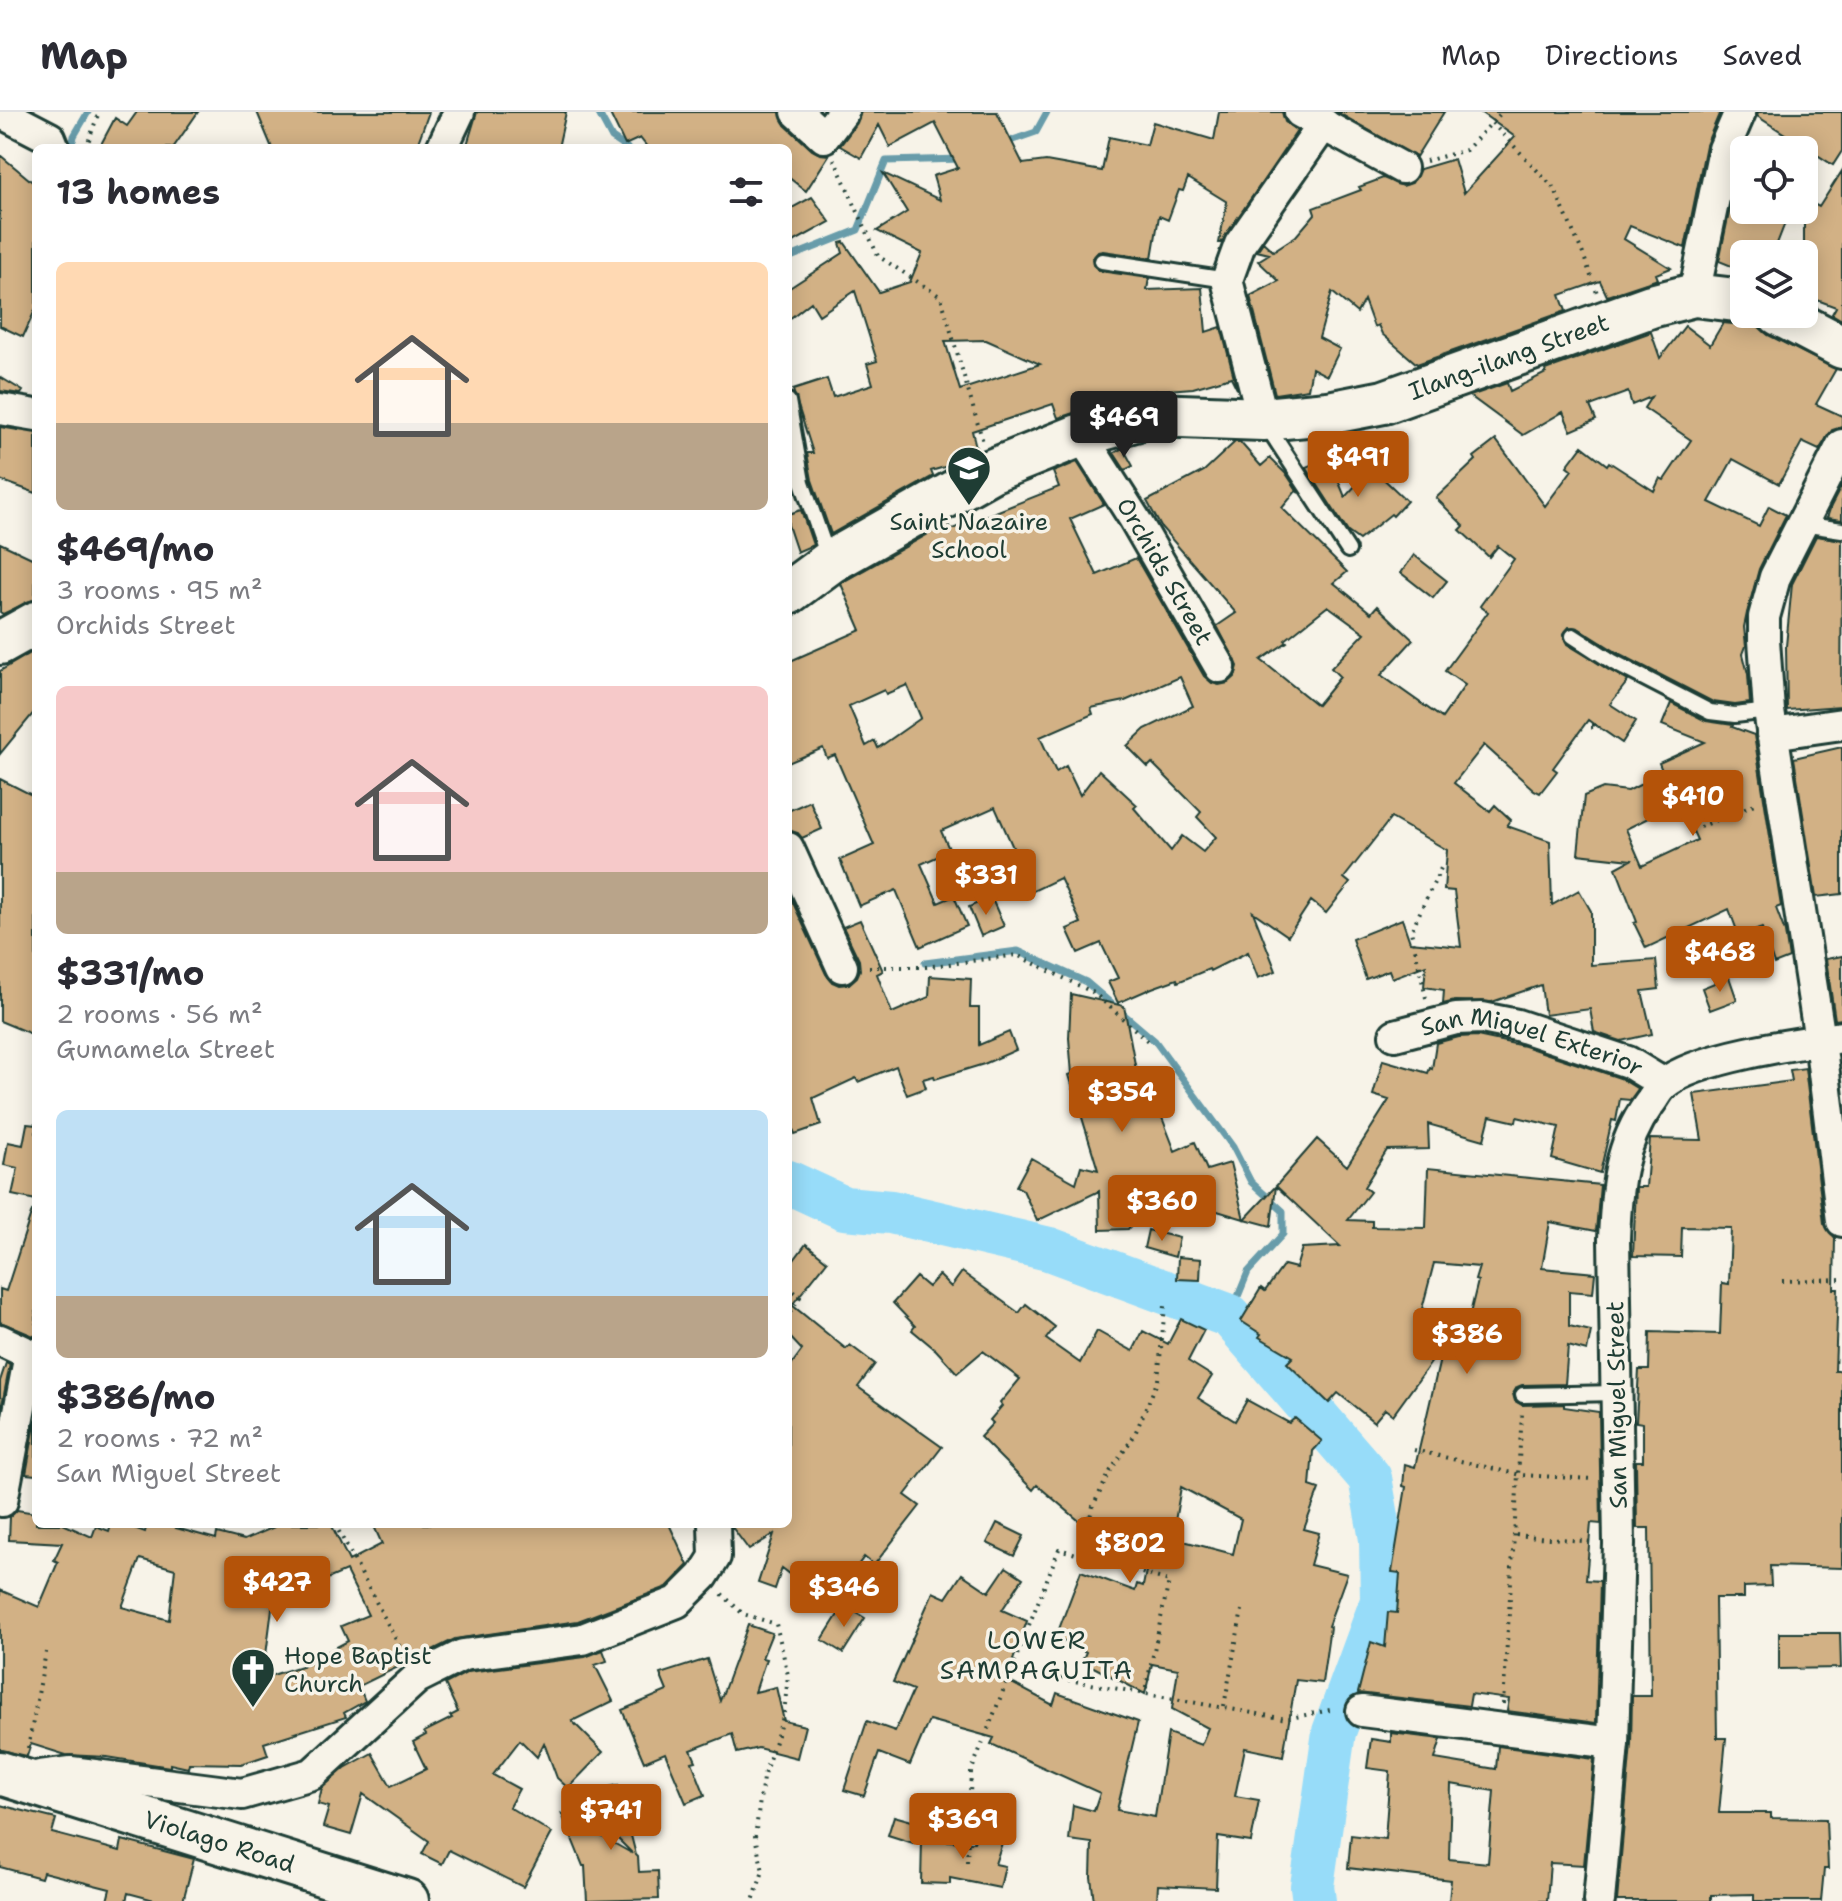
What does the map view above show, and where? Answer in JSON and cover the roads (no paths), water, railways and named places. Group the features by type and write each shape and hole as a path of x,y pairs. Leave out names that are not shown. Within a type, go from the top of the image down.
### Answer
{"street":[{"path":"0,112 50,138 52,144"},
{"path":"444,144 459,112"},
{"path":"797,112 824,137 843,112"},
{"path":"1694,295 1724,149 1740,112"},
{"path":"1263,419 1227,280 1240,244 1312,118 1402,168"},
{"name":"Ilang-ilang Street","path":"792,590 830,562 991,471 1081,435 1153,415 1263,419 1328,413 1384,402 1651,306 1694,295 1730,299"},
{"path":"1806,328 1842,347"},
{"path":"0,409 32,414"},
{"name":"Orchids Street","path":"1081,435 1149,542 1220,667"},
{"path":"1842,445 1775,577 1764,617 1771,722 1781,793 1831,1039 1842,1221"},
{"path":"0,643 32,625"},
{"path":"1771,722 1842,724"},
{"path":"792,857 842,967"},
{"name":"San Miguel Exterior","path":"1395,1035 1456,1019 1482,1018 1517,1025 1628,1062 1664,1084"},
{"name":"San Miguel Street","path":"1599,1901 1613,1743 1619,1544 1614,1239 1622,1155 1640,1117 1664,1084 1699,1067 1736,1056 1831,1039"},
{"path":"0,1340 32,1356"},
{"path":"2,1501 32,1361"},
{"path":"24,1778 71,1772 242,1794 312,1774 417,1678 463,1655 583,1639 677,1602 703,1576 715,1557 714,1528"},
{"path":"1347,1710 1613,1743"},
{"name":"Violago Road","path":"24,1778 407,1901"}],"lane":[{"path":"1102,261 1227,280"},
{"path":"1263,419 1348,550"},
{"path":"792,424 802,482 830,562"},
{"path":"1802,524 1842,530"},
{"path":"1573,636 1613,662 1710,712 1771,722"},
{"path":"1523,1395 1617,1393"}],"waterway":[{"path":"73,144 88,112"},
{"path":"598,112 612,138 621,144"},
{"path":"1004,143 1036,132 1047,112"},
{"path":"792,256 858,230 886,161 962,159"},
{"path":"925,963 1018,951 1086,982 1155,1041 1233,1147 1251,1182 1283,1211 1283,1234 1248,1272 1230,1316"},
{"path":"851,990 849,977 858,972"},
{"path":"792,1184 844,1208 891,1212 1049,1249 1230,1316 1370,1478 1381,1539 1382,1601 1334,1732 1312,1886 1314,1901"}],"place":[{"name":"Saint Nazaire School","path":"969,507"},
{"name":"Hope Baptist Church","path":"253,1709"}],"district":[{"name":"LOWER SAMPAGUITA","path":"1037,1654"}]}
